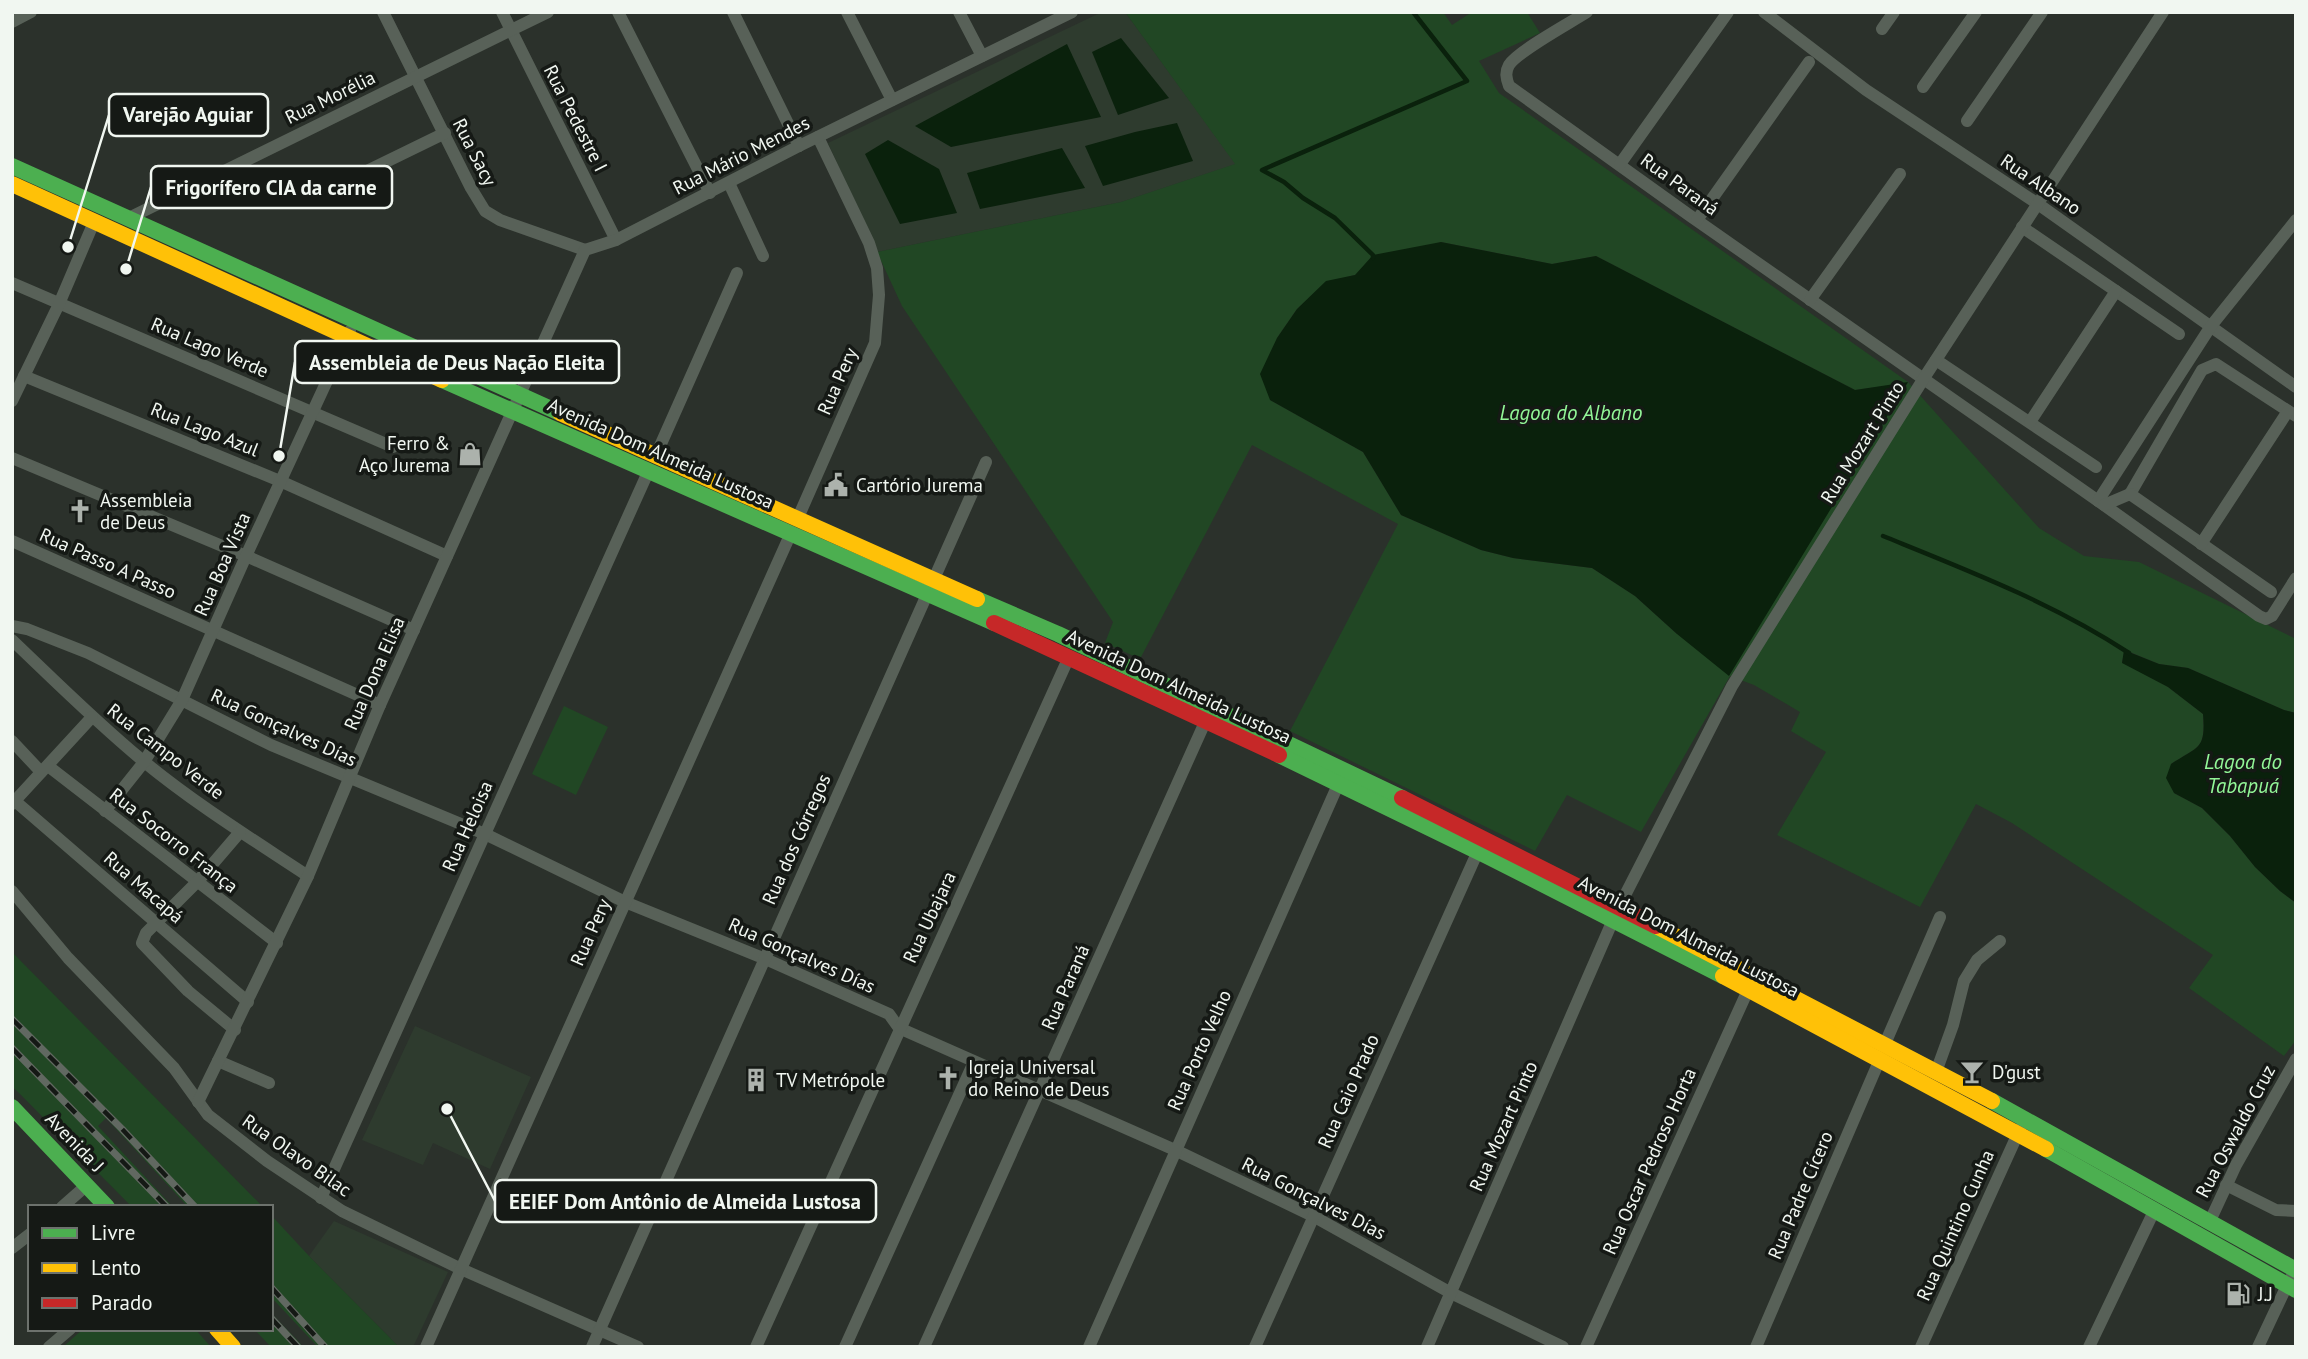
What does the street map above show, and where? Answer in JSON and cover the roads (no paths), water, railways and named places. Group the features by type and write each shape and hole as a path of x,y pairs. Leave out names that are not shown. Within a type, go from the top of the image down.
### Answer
{"main road":[{"name":"Avenida Dom Almeida Lustosa","path":"12,166 519,395 653,463 1010,622 1342,777 1566,887 2295,1270"},
{"name":"Avenida Dom Almeida Lustosa","path":"12,184 511,411 653,463"},
{"path":"155,250 164,235"},
{"name":"Avenida Dom Almeida Lustosa","path":"1010,622 1069,657 1206,720 1342,777 1478,851 1566,887"},
{"name":"Avenida Dom Almeida Lustosa","path":"1616,914 1748,990 1882,1052 1936,1072 2155,1209 2291,1287"},
{"name":"Avenida J","path":"15,1116 88,1185 105,1205"},
{"path":"219,1331 233,1347"}],"street":[{"path":"12,22 31,12"},
{"name":"Rua Sacy","path":"383,12 485,211 500,220 585,250"},
{"name":"Rua Pedestre I","path":"502,12 616,240"},
{"name":"Rua Morélia","path":"129,218 548,12"},
{"path":"618,12 710,192"},
{"path":"733,12 799,146"},
{"path":"848,12 892,100"},
{"path":"959,12 982,56"},
{"name":"Rua Mário Mendes","path":"585,250 616,240 799,146 1072,12"},
{"name":"Rua Paraná","path":"1587,12 1515,58 1507,69 1509,86 2259,616 2266,619 2273,616 2296,578"},
{"path":"1620,164 1728,12"},
{"path":"1882,29 1894,12"},
{"path":"1923,88 1976,12"},
{"path":"1967,121 2042,12"},
{"name":"Rua Mozart Pinto","path":"1427,1347 1616,914 1732,686 1924,378 2164,12"},
{"name":"Rua Albano","path":"1767,13 1866,90 2038,204 2296,387"},
{"path":"1697,220 1810,62"},
{"path":"322,193 445,133"},
{"name":"Rua Pery","path":"426,1347 875,343 879,295 877,268 869,243 818,137"},
{"path":"1810,300 1900,174"},
{"path":"729,183 763,256"},
{"path":"2101,503 2211,327 2296,220"},
{"path":"14,395 59,304 94,222"},
{"path":"2022,228 2179,334"},
{"path":"511,411 585,250"},
{"name":"Rua Heloisa","path":"320,1198 737,273"},
{"name":"Rua Lago Verde","path":"12,283 393,447"},
{"path":"2030,422 2116,291"},
{"name":"Rua Boa Vista","path":"106,811 144,762 182,701 354,321"},
{"path":"1936,360 2096,467"},
{"path":"2101,503 2130,494 2202,370 2216,364 2292,414 2201,544"},
{"name":"Rua Lago Azul","path":"24,376 280,481 447,556"},
{"name":"Rua Dona Elisa","path":"198,1102 236,1030 308,876 380,705 511,411"},
{"path":"12,458 414,630"},
{"name":"Rua dos Córregos","path":"592,1347 986,462"},
{"path":"2130,494 2271,592"},
{"name":"Rua Passo A Passo","path":"12,541 380,705"},
{"name":"Rua Gonçalves Días","path":"12,626 27,629 88,653 271,745 485,834 625,902 763,958 889,1014 899,1028 1175,1150 1313,1216 1451,1293 1563,1347"},
{"name":"Rua Campo Verde","path":"12,640 92,717 144,762 240,832 308,876"},
{"name":"Rua Ubajara","path":"756,1347 1069,657"},
{"path":"14,803 92,717"},
{"name":"Rua Paraná","path":"924,1347 1206,720"},
{"name":"Rua Socorro França","path":"12,741 44,769 106,811 277,943"},
{"name":"Rua Porto Velho","path":"1089,1347 1342,777"},
{"name":"Rua Macapá","path":"14,803 248,1002"},
{"path":"236,1030 188,991 143,946 142,940 240,832"},
{"name":"Rua Caio Prado","path":"1255,1347 1478,851"},
{"name":"Rua Olavo Bilac","path":"12,891 68,958 174,1068 198,1102 219,1124 320,1198 461,1269 638,1347"},
{"name":"Rua Padre Cícero","path":"1756,1347 1940,917"},
{"path":"1936,1072 1965,981 1977,960 2000,941"},
{"name":"Rua Oscar Pedroso Horta","path":"1586,1347 1748,990"},
{"name":"Rua Oswaldo Cruz","path":"2209,1223 2226,1185 2296,1059"},
{"path":"218,1061 269,1083"},
{"path":"845,1347 974,1062"},
{"name":"Rua Quintino Cunha","path":"1921,1347 2021,1126"},
{"path":"64,1205 88,1185"},
{"path":"2226,1185 2276,1210 2296,1212"},
{"path":"2089,1347 2155,1209"},
{"path":"12,1248 28,1236"},
{"path":"2258,1347 2291,1287 2295,1270"},
{"path":"49,1347 67,1331"}],"water":[{"path":"1121,38 1169,98 1118,115 1092,52"},
{"path":"1067,44 1101,117 951,147 915,126"},
{"path":"1177,123 1193,161 1103,186 1085,146"},
{"path":"888,140 939,169 957,213 900,224 865,154"},
{"path":"1062,148 1085,188 980,209 967,173"},
{"name":"Lagoa do Albano","path":"1441,242 1552,264 1596,256 1855,390 1908,382 1729,676 1635,596 1592,568 1513,558 1481,550 1401,515 1363,452 1270,400 1260,374 1277,338 1297,309 1326,281 1355,275 1373,255"},
{"name":"Lagoa do Tabapuá","path":"2124,650 2159,664 2188,668 2296,713 2296,903 2255,867 2230,836 2202,808 2174,793 2166,778 2171,764 2198,746 2203,734 2203,714 2168,687 2122,663"}],"waterway":[{"path":"1373,258 1335,218 1262,170 1467,81 1413,12"},
{"path":"1883,536 2040,603 2129,653"}],"railway":[{"path":"12,1019 193,1205"},
{"path":"12,1048 165,1205"},
{"path":"273,1289 325,1347"},
{"path":"273,1320 298,1347"}],"place":[{"name":"Varejão Aguiar","path":"68,247"},
{"name":"Frigorífero CIA da carne","path":"126,269"},
{"name":"Ferro & Aço Jurema","path":"470,454"},
{"name":"Assembleia de Deus Nação Eleita","path":"279,456"},
{"name":"Cartório Jurema","path":"836,485"},
{"name":"Assembleia de Deus","path":"80,511"},
{"name":"D'gust","path":"1972,1072"},
{"name":"Igreja Universal do Reino de Deus","path":"948,1078"},
{"name":"TV Metrópole","path":"756,1080"},
{"name":"EEIEF Dom Antônio de Almeida Lustosa","path":"447,1109"},
{"name":"J.J","path":"2238,1294"}]}
